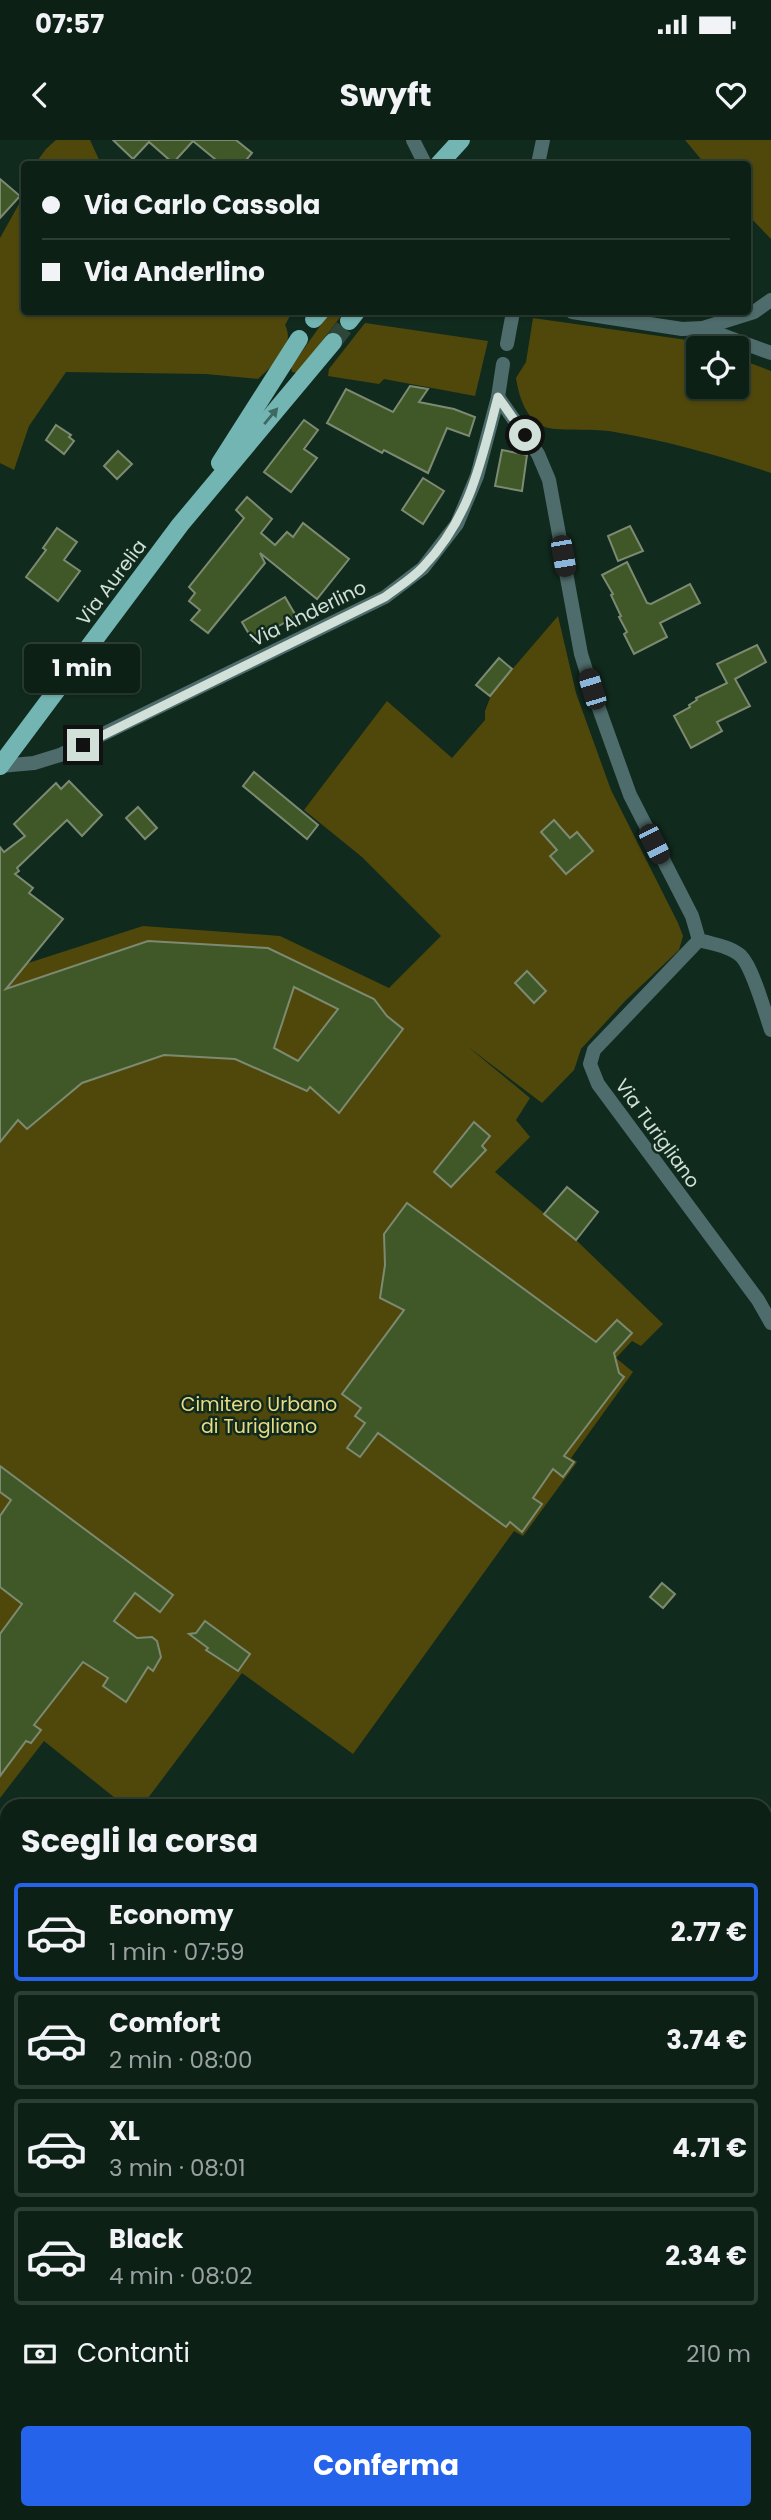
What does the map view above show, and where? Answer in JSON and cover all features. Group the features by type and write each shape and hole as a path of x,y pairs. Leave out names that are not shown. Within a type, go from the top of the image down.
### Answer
{"main road":[{"path":"442,161 461,140"},
{"path":"458,161 469,140"},
{"name":"Via Aurelia","path":"180,525 299,339"},
{"name":"Via Aurelia","path":"0,766 180,525 333,342"}],"street":[{"path":"413,140 424,161"},
{"path":"539,161 543,140"},
{"path":"751,313 771,300"},
{"path":"507,344 512,315"},
{"path":"591,315 682,329 702,328 744,315"},
{"path":"702,328 771,352"},
{"name":"Via Anderlino","path":"0,766 34,763 60,755 385,597 423,568 457,524 477,476 498,397 503,364"},
{"path":"498,397 538,454 549,480 581,653 630,795 692,916 699,940 724,946 741,956 749,970 771,1030"},
{"name":"Via Turigliano","path":"699,940 594,1050 590,1065 598,1084 758,1300 771,1323"}],"green space":[{"path":"56,140 90,140 100,161 37,161"},
{"path":"685,140 771,140 771,239 751,218 751,161 702,161"},
{"path":"21,200 21,315 294,315 290,316 285,325 288,340 281,355 258,379 206,374 66,372 29,426 14,470 0,463 0,238"},
{"path":"328,315 342,315 298,373 292,372 291,367"},
{"path":"533,318 686,340 686,399 749,399 749,363 771,371 771,473 650,439 609,431 545,427 528,413 519,392 516,378 526,362"},
{"path":"365,323 488,341 475,396 384,379 379,384 328,376 329,369"},
{"name":"Cimitero Urbano di Turigliano","path":"558,616 576,693 611,790 683,936 679,950 626,1000 581,1049 574,1070 542,1103 467,1046 530,1098 516,1120 530,1137 495,1172 576,1240 663,1324 641,1346 632,1341 616,1358 633,1372 571,1458 577,1462 523,1536 514,1531 353,1754 242,1673 147,1799 116,1799 44,1741 0,1798 0,982 19,966 143,926 280,936 389,988 441,936 362,857 304,810 387,701 452,758 485,720 485,711 492,693"}],"building":[{"path":"113,140 236,140 252,153 245,161 217,161 193,141 175,161 171,161 149,142 133,159"},
{"path":"0,179 20,196 0,218"},
{"path":"410,386 428,389 419,402 454,409 475,417 469,436 447,428 428,473 384,450 382,453 327,423 346,389 393,412"},
{"path":"304,420 318,430 304,449 317,458 291,492 264,472"},
{"path":"56,425 71,435 69,437 74,441 64,454 46,440"},
{"path":"502,450 527,455 522,491 495,486"},
{"path":"118,451 132,464 117,479 104,466"},
{"path":"423,478 444,491 423,524 402,510"},
{"path":"247,497 272,519 261,533 275,545 287,532 293,537 303,523 349,559 317,599 260,553 265,563 208,633 191,620 200,610 189,601 195,593 189,587 244,518 236,510"},
{"path":"630,526 643,551 618,561 608,536"},
{"path":"57,528 77,542 64,560 80,571 58,601 26,577 46,550 43,548"},
{"path":"627,562 647,603 651,604 690,584 700,603 660,623 667,637 634,654 624,634 627,632 619,617 621,616 611,595 613,594 602,575"},
{"path":"285,597 296,616 253,641 242,622"},
{"path":"757,645 766,662 735,679 750,706 717,722 722,731 691,748 674,716 690,707 696,698 727,683 717,664"},
{"path":"499,658 512,669 490,696 476,685"},
{"path":"254,772 318,825 307,839 243,786"},
{"path":"69,781 102,815 82,836 67,820 17,868 19,871 15,874 33,888 29,893 63,919 6,989 148,941 268,948 374,999 387,1016 403,1029 339,1113 310,1087 307,1091 235,1059 164,1055 82,1083 27,1129 18,1120 0,1142 0,847 4,852 25,836 14,824 56,783 61,789","holes":["294,987 338,1009 298,1061 274,1048"]},
{"path":"138,807 157,828 145,839 126,818"},
{"path":"554,820 570,838 577,832 593,851 566,874 550,856 557,850 541,832"},
{"path":"527,971 546,991 534,1003 515,983"},
{"path":"474,1122 490,1136 482,1146 486,1150 451,1187 434,1172"},
{"path":"567,1187 598,1212 576,1240 544,1214"},
{"path":"407,1203 596,1342 617,1320 632,1333 614,1353 619,1373 624,1377 564,1456 574,1462 563,1477 553,1469 533,1498 542,1504 522,1532 510,1522 506,1527 378,1433 360,1457 347,1448 365,1423 355,1416 361,1408 342,1394 404,1310 380,1298 385,1265 384,1234"},
{"path":"0,1466 173,1595 160,1612 135,1593 114,1621 137,1638 152,1637 157,1641 161,1657 153,1671 148,1667 126,1702 103,1686 108,1678 83,1662 34,1725 41,1730 31,1743 26,1741 0,1776 0,1634 22,1604 0,1587 0,1516 11,1500 0,1492"},
{"path":"662,1583 675,1594 663,1608 650,1597"},
{"path":"205,1621 250,1654 238,1671 206,1650 208,1648 189,1634 196,1633"}],"tunnel":[{"path":"333,342 349,321"}],"route":[{"path":"83,745 385,597 423,568 457,524 477,476 498,397 525,435"}]}
